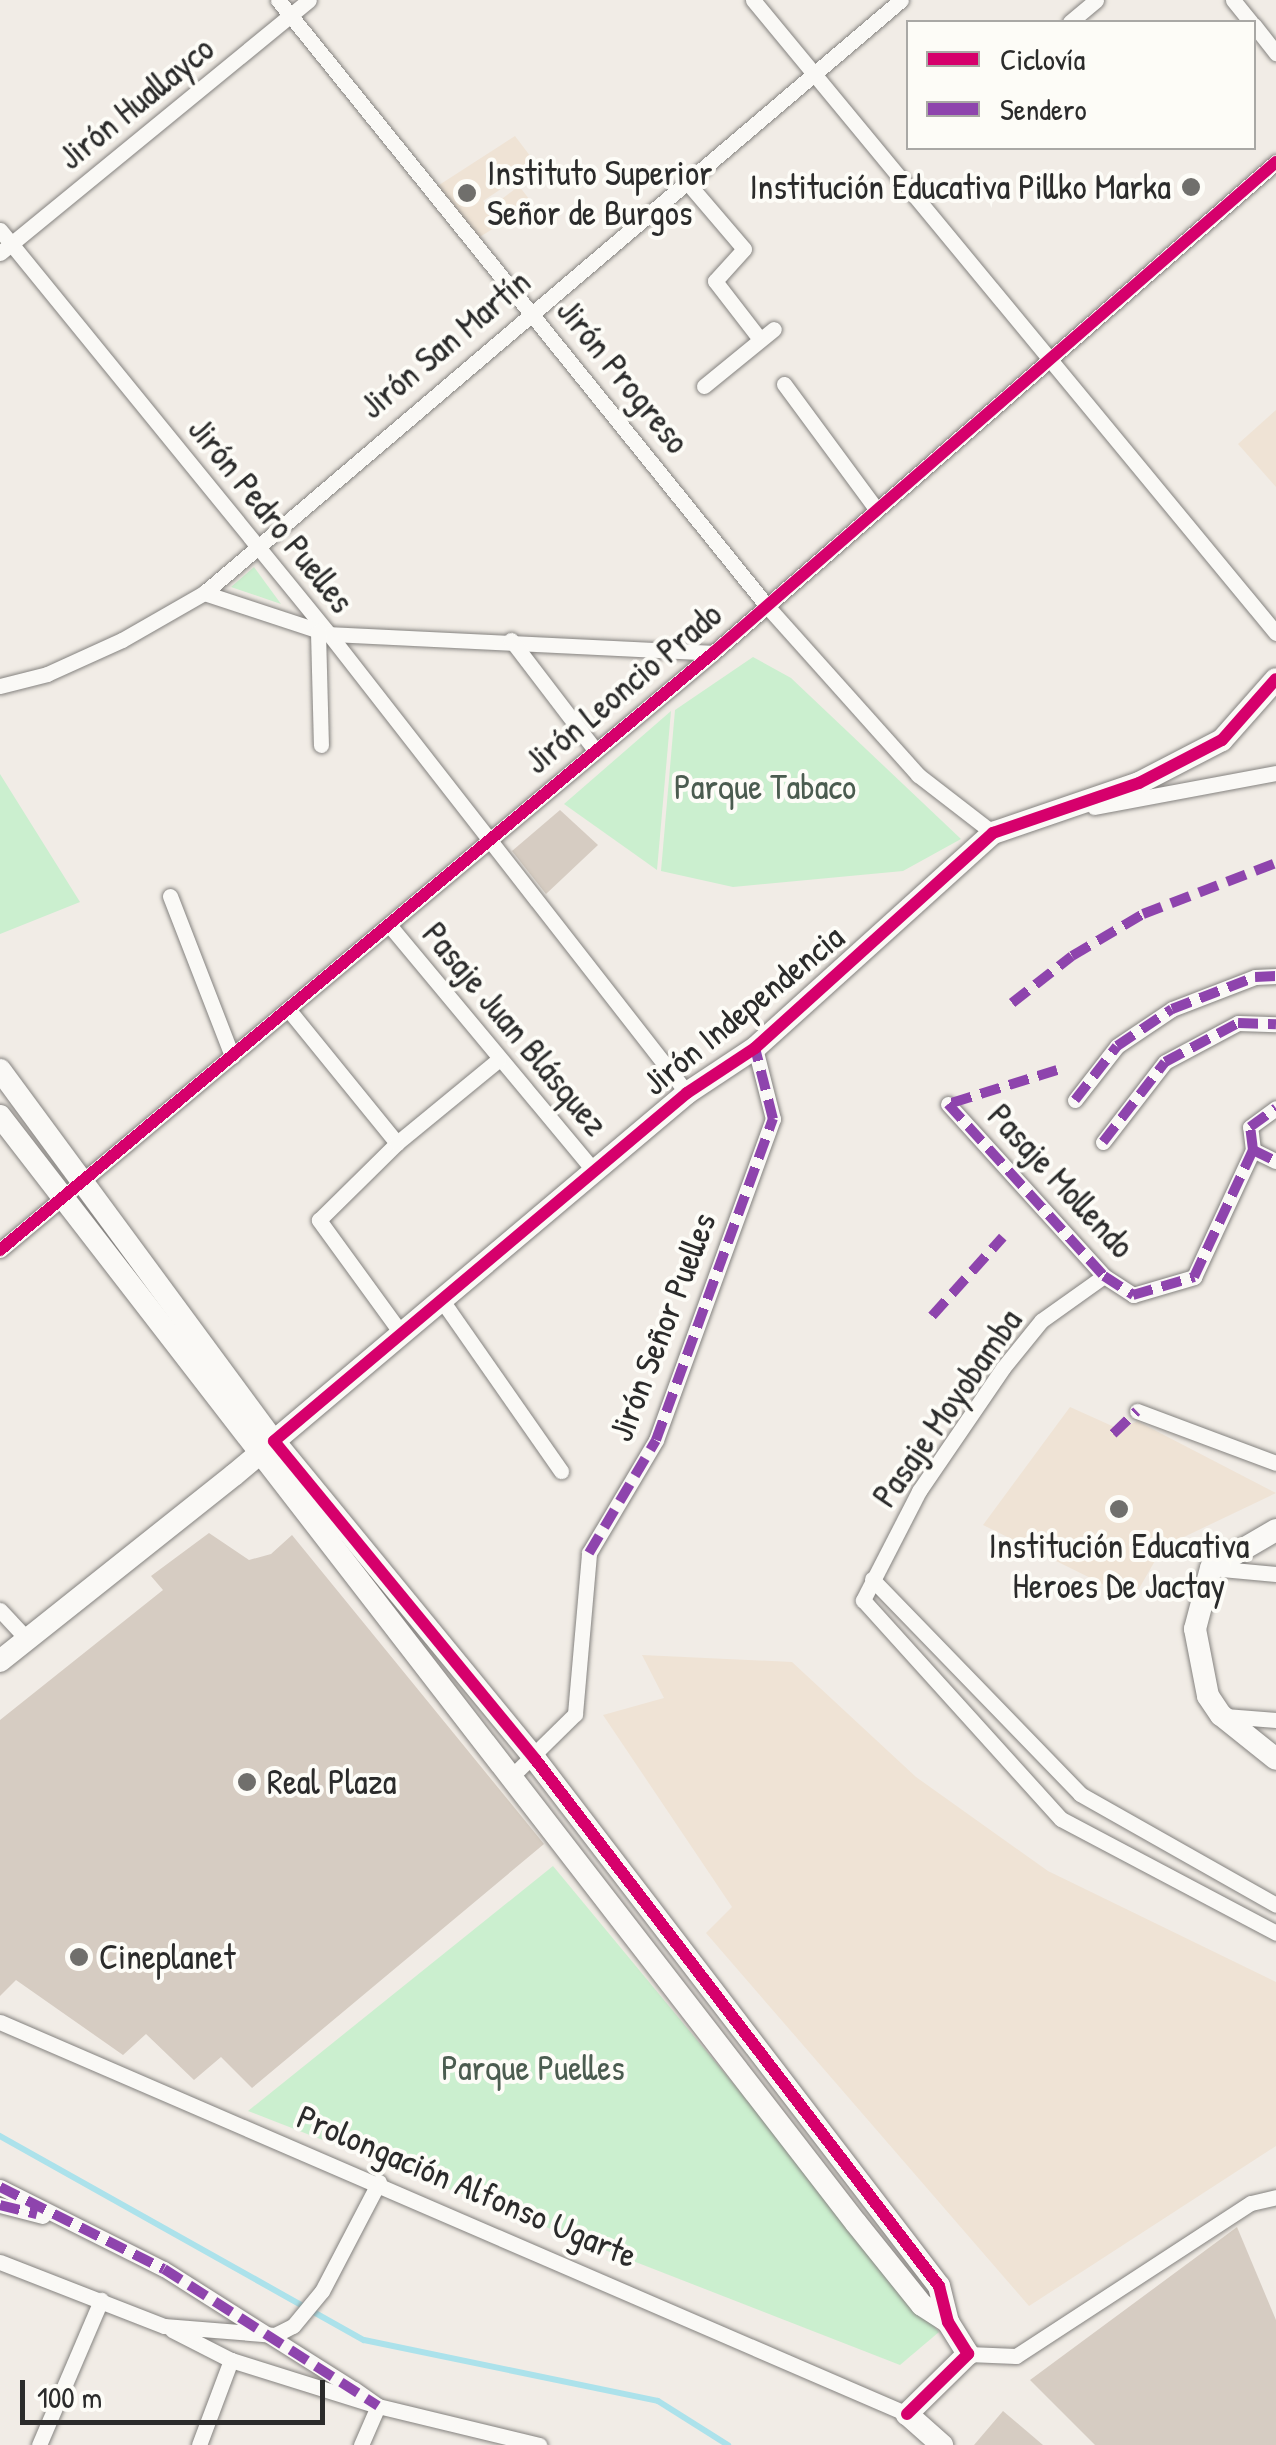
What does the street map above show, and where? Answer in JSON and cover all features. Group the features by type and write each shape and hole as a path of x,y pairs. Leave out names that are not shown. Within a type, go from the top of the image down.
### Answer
{"street":[{"name":"Jirón Progreso","path":"278,0 767,606 918,775 993,833"},
{"name":"Jirón Huallayco","path":"6,249 309,0"},
{"path":"753,0 1276,633"},
{"name":"Jirón San Martín","path":"0,686 47,674 122,640 204,593 256,544 901,0"},
{"path":"1072,20 1096,0"},
{"path":"1233,0 1249,20"},
{"path":"1256,29 1276,53"},
{"name":"Jirón Leoncio Prado","path":"0,1250 713,653 1276,162"},
{"path":"686,182 744,249 716,280 759,338"},
{"name":"Jirón Pedro Puelles","path":"0,230 6,249 256,544 487,844 687,1093"},
{"path":"704,386 774,328"},
{"path":"784,384 876,510"},
{"path":"204,593 323,633 713,653"},
{"path":"321,745 323,633"},
{"path":"511,640 595,750"},
{"name":"Jirón Independencia","path":"0,1660 265,1448 687,1093 755,1048 993,833 1139,783 1222,740 1276,679"},
{"path":"1053,814 1276,773"},
{"path":"170,896 232,1056"},
{"name":"Pasaje Juan Blásquez","path":"390,926 498,1060 594,1170"},
{"path":"1075,1100 1117,1046 1172,1008 1255,977 1276,976"},
{"path":"288,1010 397,1143"},
{"path":"1103,1142 1164,1062 1238,1023 1276,1024"},
{"name":"Jirón Señor Puelles","path":"514,1775 575,1714 590,1553 656,1440 773,1119 755,1048"},
{"path":"401,1333 319,1220 397,1143 498,1060"},
{"path":"0,1070 265,1448 856,2223 922,2305 948,2322"},
{"name":"Pasaje Mollendo","path":"948,1104 1104,1276 1132,1295 1194,1277 1253,1150"},
{"path":"1276,1108 1250,1127 1253,1150 1276,1161"},
{"path":"0,1116 62,1200 265,1448 535,1758 939,2286 948,2322 968,2354"},
{"name":"Pasaje Moyobamba","path":"1104,1276 1041,1320 1003,1368 919,1491 863,1595 864,1606 1061,1818 1276,1934"},
{"path":"440,1299 560,1471"},
{"path":"1136,1412 1276,1464"},
{"path":"1276,1530 1212,1568 1195,1629 1200,1672 1222,1716 1276,1759"},
{"path":"1212,1568 1276,1574"},
{"path":"872,1579 1080,1794 1276,1905"},
{"path":"0,1610 26,1638"},
{"path":"1222,1716 1276,1720"},
{"name":"Prolongación Alfonso Ugarte","path":"0,2022 224,2123 379,2182 906,2414 942,2445"},
{"path":"164,2326 275,2335 293,2326 322,2291 379,2182"},
{"path":"0,2187 164,2269 275,2335 378,2406"},
{"path":"906,2414 968,2354 1016,2356 1250,2203 1276,2197"},
{"path":"0,2205 66,2222"},
{"path":"0,2262 164,2326 231,2360 378,2406 528,2444"},
{"path":"38,2445 100,2300"},
{"path":"199,2445 231,2360"},
{"path":"361,2445 378,2406"}],"shaded area":[{"name":"Instituto Superior Señor de Burgos","path":"515,136 537,165 483,201 490,208 519,186 533,204 478,238 436,187"},
{"path":"1276,410 1276,487 1238,444"},
{"name":"Institución Educativa Heroes De Jactay","path":"1070,1407 1121,1430 1137,1421 1276,1493 1163,1547 1133,1599 983,1525"},
{"path":"642,1655 792,1662 916,1777 1048,1871 1276,1982 1276,2146 1029,2306 706,1933 732,1907 603,1715 664,1698"}],"green space":[{"path":"254,567 281,604 231,587"},
{"name":"Parque Tabaco","path":"753,657 791,678 961,839 903,871 733,887 661,871 675,710"},
{"path":"671,711 657,870 564,804"},
{"path":"0,774 80,902 0,934"},
{"name":"Parque Puelles","path":"553,1866 939,2332 900,2365 248,2111"}],"building":[{"path":"560,810 598,845 546,894 512,851"},
{"name":"Real Plaza","path":"209,1533 249,1560 271,1554 292,1535 544,1844 252,2088 221,2057 194,2080 146,2034 123,2055 16,1980 0,1996 0,1720 163,1590 151,1576"},
{"path":"1237,2227 1276,2320 1276,2445 1095,2445 1030,2380"},
{"path":"1003,2411 1043,2445 974,2445"}],"waterway":[{"path":"0,2136 364,2340 658,2401 728,2445"}],"marked path":[{"path":"1012,1003 1072,956 1143,914 1276,863"},
{"path":"1075,1100 1117,1046 1172,1009 1255,977 1276,976"},
{"path":"1103,1142 1165,1062 1238,1023 1276,1024"},
{"path":"589,1553 656,1440 773,1119 755,1048"},
{"path":"1057,1070 948,1104 1104,1276 1133,1295 1194,1277 1253,1150 1250,1127 1276,1108"},
{"path":"1253,1150 1276,1161"},
{"path":"932,1316 1003,1237"},
{"path":"1113,1434 1137,1411"},
{"path":"0,2187 164,2269 378,2406"},
{"path":"0,2205 37,2214"}],"cycle path":[{"path":"0,1250 713,653 1276,162"},
{"path":"907,2414 968,2354 948,2322 939,2286 535,1759 274,1441 687,1093 755,1048 993,833 1139,783 1222,740 1276,679"}],"place":[{"name":"Institución Educativa Pillko Marka","path":"1191,187"},
{"name":"Instituto Superior Señor de Burgos","path":"467,193"},
{"name":"Institución Educativa Heroes De Jactay","path":"1119,1509"},
{"name":"Real Plaza","path":"247,1782"},
{"name":"Cineplanet","path":"79,1957"}]}
